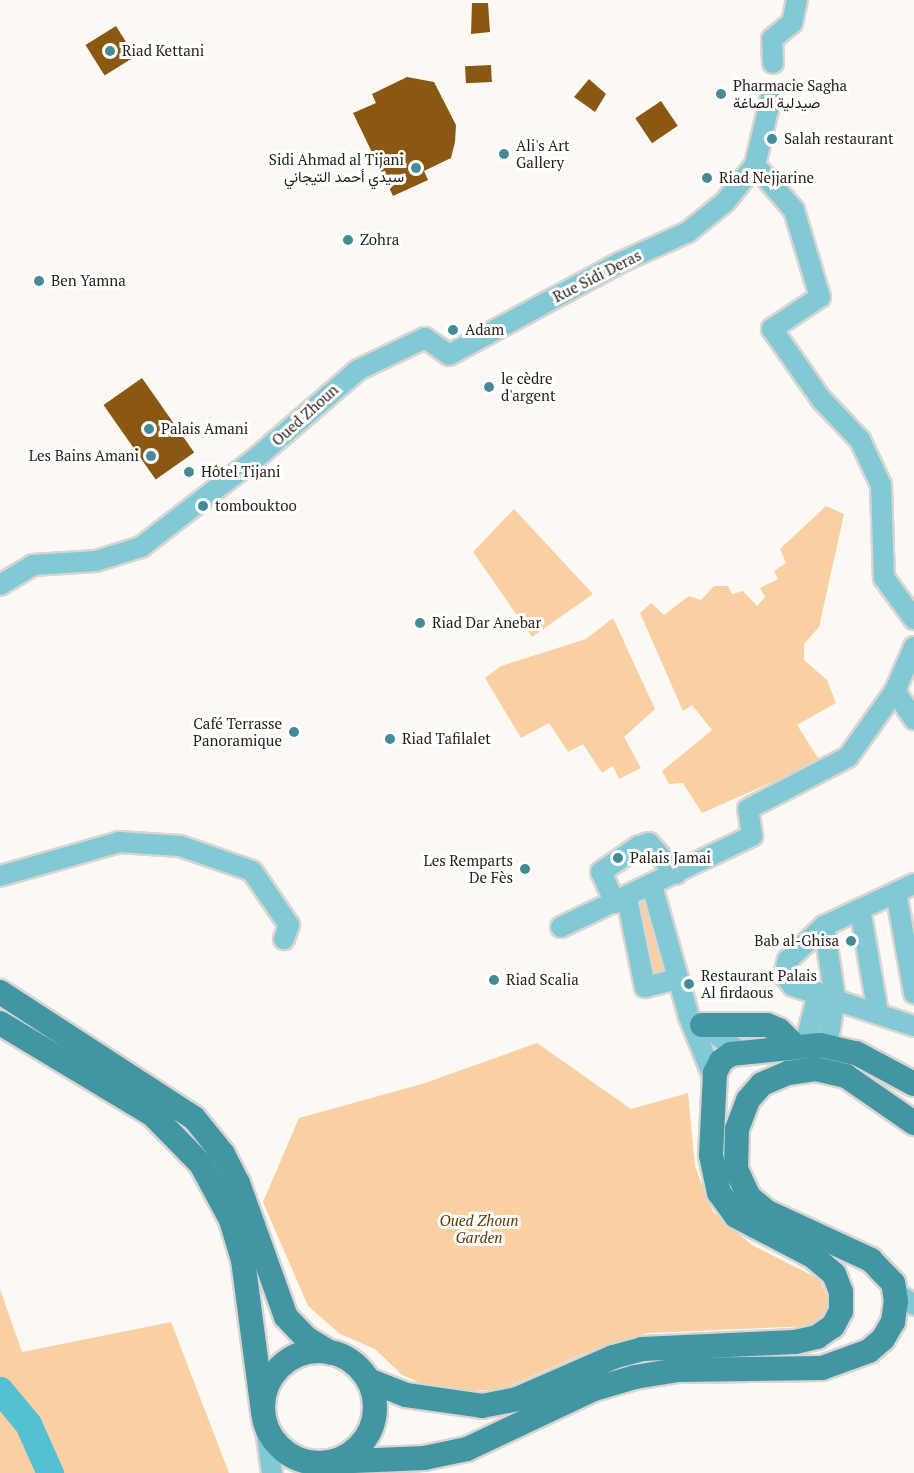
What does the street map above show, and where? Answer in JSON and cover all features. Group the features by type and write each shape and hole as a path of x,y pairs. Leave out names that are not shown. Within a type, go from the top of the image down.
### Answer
{"main road":[{"path":"0,992 194,1118 218,1147 238,1183 286,1317 306,1338 352,1363 368,1380 390,1391 422,1399 468,1406 517,1399 628,1352 684,1344 795,1342 826,1332 841,1311 841,1292 834,1274 814,1257 736,1216 719,1192 711,1155 715,1083 721,1061 731,1054 746,1055 809,1045"},
{"path":"695,1021 767,1025 809,1045 856,1053 914,1084"},
{"path":"0,1023 153,1115 201,1164 231,1220 243,1260 264,1417 274,1441 290,1455 325,1466 416,1459 467,1449 594,1389 652,1373 701,1369 801,1369 848,1362 883,1339 895,1312 905,1299 887,1275 871,1260 767,1212 749,1197 739,1181 735,1158 737,1129 755,1092 800,1070 837,1072 914,1123"},
{"path":"264,1417 267,1386 282,1365 305,1353 331,1353"},
{"path":"325,1466 355,1450 371,1428 375,1400 368,1380"}],"street":[{"path":"773,63 772,39 792,23 797,0"},
{"path":"771,97 755,165 794,210 820,297 772,329 821,399 860,440 881,485 884,578 914,620"},
{"name":"Rue Sidi Deras","path":"425,338 449,355 619,263 688,232 725,202 755,165"},
{"name":"Oued Zhoun","path":"0,585 33,565 96,561 141,547 271,446 336,386 380,358 425,338"},
{"path":"561,927 621,901 752,837 748,809 848,757 895,691 914,647"},
{"path":"895,691 914,719"},
{"path":"0,876 119,842 180,846 252,871 289,925 284,939"},
{"path":"676,874 649,843 639,846 601,872 621,901 645,987 678,979"},
{"path":"914,884 824,926 789,960 784,975 793,986 914,1026"},
{"path":"652,886 678,979 695,1021 715,1083"},
{"path":"896,892 914,993"},
{"path":"860,909 878,1013"},
{"path":"809,1045 827,996 824,926"},
{"path":"695,1021 746,1055"},
{"path":"264,1417 272,1473"}],"green space":[{"path":"826,506 844,514 819,627 804,644 804,660 827,680 836,703 797,725 820,761 702,813 683,783 669,784 662,771 712,730 692,705 683,711 640,613 651,603 664,615 689,596 701,600 714,586 728,586 732,594 743,591 757,606 765,597 760,588 778,579 774,571 786,563 780,549"},
{"path":"514,509 593,594 532,637 473,552"},
{"path":"613,618 655,709 624,737 641,768 619,779 613,766 602,773 583,744 568,752 549,723 521,738 485,678 501,666 586,639"},
{"path":"649,881 675,978 644,986 624,892"},
{"name":"Oued Zhoun Garden","path":"537,1043 631,1109 688,1093 695,1167 713,1212 752,1245 819,1279 833,1308 812,1326 647,1333 585,1353 502,1389 470,1391 432,1388 402,1375 375,1349 340,1334 308,1306 263,1202 299,1118 422,1084"},
{"path":"0,1289 22,1352 171,1322 229,1473 0,1473"}],"building":[{"path":"472,3 488,3 490,32 471,34"},
{"name":"Riad Kettani","path":"116,26 135,57 105,76 85,45"},
{"path":"491,65 492,82 466,83 465,66"},
{"path":"407,77 434,82 456,125 455,142 451,158 424,171 428,180 393,196 353,113 376,103 372,94"},
{"path":"589,79 606,94 595,112 574,97"},
{"path":"661,101 678,126 652,143 635,118"},
{"name":"Palais Amani","path":"142,378 194,453 156,480 103,405"}],"waterway":[{"path":"0,1390 28,1424 50,1473"}],"place":[{"name":"Riad Kettani","path":"110,51"},
{"name":"Pharmacie Sagha صيدلية الصاغة","path":"721,94"},
{"name":"Salah restaurant","path":"772,139"},
{"name":"Ali's Art Gallery","path":"504,154"},
{"name":"Sidi Ahmad al Tijani سيدي أحمد التيجاني","path":"416,168"},
{"name":"Riad Nejjarine","path":"707,178"},
{"name":"Zohra","path":"348,240"},
{"name":"Ben Yamna","path":"39,281"},
{"name":"Adam","path":"453,330"},
{"name":"le cèdre d'argent","path":"489,387"},
{"name":"Palais Amani","path":"149,429"},
{"name":"Les Bains Amani","path":"151,456"},
{"name":"Hôtel Tijani","path":"189,472"},
{"name":"tombouktoo","path":"203,506"},
{"name":"Riad Dar Anebar","path":"420,623"},
{"name":"Café Terrasse Panoramique","path":"294,732"},
{"name":"Riad Tafilalet","path":"390,739"},
{"name":"Palais Jamai","path":"618,858"},
{"name":"Les Remparts De Fès","path":"525,869"},
{"name":"Bab al-Ghisa","path":"851,941"},
{"name":"Riad Scalia","path":"494,980"},
{"name":"Restaurant Palais Al firdaous","path":"689,984"}]}
